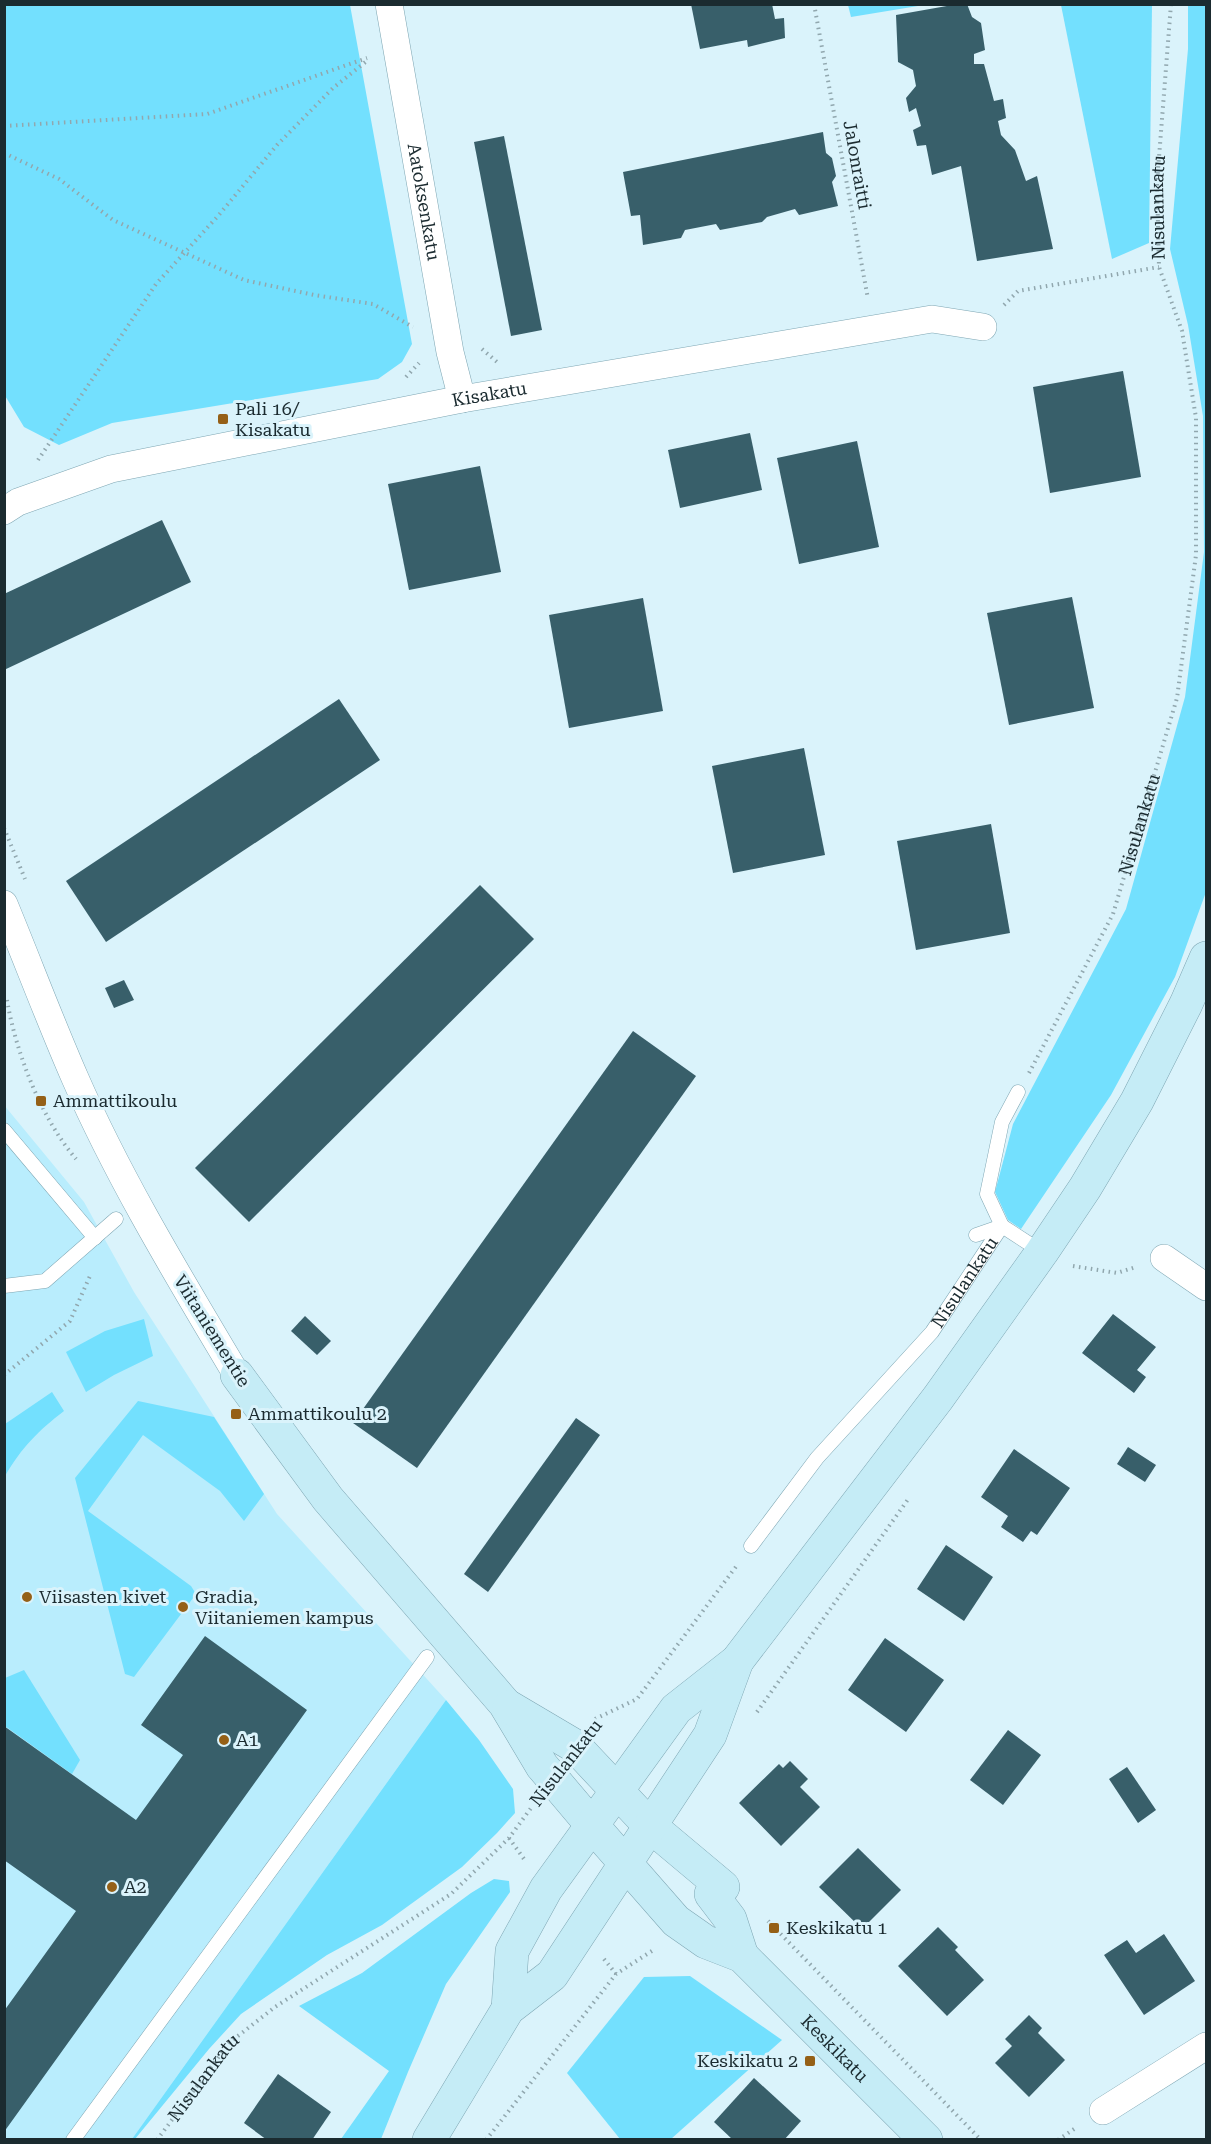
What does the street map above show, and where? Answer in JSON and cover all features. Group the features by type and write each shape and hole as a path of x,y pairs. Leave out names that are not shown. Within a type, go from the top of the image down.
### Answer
{"main road":[{"path":"508,2009 513,1951 546,1889 676,1709 737,1660 938,1398 1042,1252 1085,1188 1137,1101 1186,1004 1206,958"},
{"name":"Viitaniementie","path":"237,1375 328,1499 505,1704 542,1766 591,1824"},
{"path":"429,2139 508,2009 552,1975 710,1735 737,1660"},
{"name":"Viitaniementie","path":"505,1704 575,1746 650,1825"},
{"name":"Keskikatu","path":"591,1824 676,1921 706,1942 742,1956 926,2139"},
{"name":"Keskikatu","path":"650,1825 723,1887 711,1894 730,1919 742,1956"}],"street":[{"name":"Aatoksenkatu","path":"388,4 450,352 462,399"},
{"name":"Kisakatu","path":"4,511 18,502 111,469 462,399 932,319 983,327"},
{"name":"Viitaniementie","path":"4,904 75,1079 112,1154 175,1271 237,1375"},
{"path":"1164,1258 1206,1287"},
{"path":"1103,2111 1206,2046"}],"lane":[{"name":"Nisulankatu","path":"751,1546 817,1458 932,1332 1002,1226 987,1194 1002,1122 1018,1092"},
{"path":"4,1130 95,1238"},
{"path":"4,1286 45,1281 116,1219"},
{"path":"976,1235 1002,1226 1042,1252"},
{"path":"73,2139 428,1658"}],"path":[{"name":"Jalonraitti","path":"814,4 874,330"},
{"name":"Nisulankatu","path":"1018,1092 1113,914 1177,698 1196,555 1196,418 1182,331 1159,267 1157,183 1171,4"},
{"path":"4,126 207,114 373,56 333,88 277,145 218,216 156,284 32,469"},
{"path":"4,153 59,179 112,220 244,280 314,296 373,304 422,331"},
{"path":"983,327 1017,291 1159,267"},
{"path":"4,828 26,882"},
{"path":"1078,1256 1072,1266 1117,1274 1164,1258"},
{"path":"4,1375 70,1321 93,1269"},
{"path":"755,1715 914,1491"},
{"name":"Nisulankatu","path":"575,1746 596,1718 637,1699 751,1546"},
{"path":"588,1716 596,1718"},
{"name":"Nisulankatu","path":"157,2139 229,2043 276,2007 450,1894 509,1838 553,1777"},
{"path":"766,1919 981,2139"},
{"path":"486,2139 616,1974 653,1952 676,1921"}],"shaded area":[{"path":"848,4 924,5 851,17"},
{"path":"4,5 350,5 412,344 402,362 378,379 112,423 59,445 24,427 4,394"},
{"path":"1061,5 1152,5 1149,243 1112,259"},
{"path":"1188,5 1206,5 1206,892 1175,977 1111,1095 1021,1229 1008,1220 995,1192 1013,1124 1126,909 1185,697 1204,552 1203,416 1188,325 1170,249 1188,49"},
{"name":"Gradia, Viitaniemen kampus","path":"4,1105 84,1202 134,1292 277,1514 446,1700 132,2139 5,2139"},
{"path":"144,1319 153,1356 86,1392 66,1352 105,1331"},
{"path":"52,1392 64,1411 31,1440 5,1476 5,1424"},
{"path":"138,1401 214,1417 264,1494 244,1521 220,1491 143,1435 88,1511 191,1586 196,1594 134,1677 125,1674 75,1478"},
{"path":"24,1670 80,1760 72,1774 5,1726 5,1678"},
{"path":"446,1700 479,1740 513,1789 515,1813 462,1867 382,1925 327,1955 241,2014 135,2139 132,2139"},
{"path":"494,1879 509,1881 510,1892 446,1984 381,2139 341,2139 389,2071 299,2006 362,1973 471,1893"},
{"path":"690,1976 782,2040 671,2139 620,2139 567,2073 644,1977"}],"building":[{"path":"691,4 772,4 775,19 784,18 785,38 748,47 747,40 700,49"},
{"path":"967,4 972,17 981,23 985,50 974,54 974,64 984,64 994,101 1003,99 1006,118 998,121 1001,135 1015,150 1026,181 1037,176 1053,249 977,261 961,166 932,175 926,145 917,146 913,130 921,126 916,108 909,112 906,98 916,86 913,70 898,62 896,15"},
{"path":"823,132 826,153 832,158 836,176 832,182 838,206 799,215 795,209 767,217 762,222 720,230 716,224 685,230 681,238 643,245 640,215 631,216 623,172"},
{"path":"504,136 542,330 511,336 474,142"},
{"path":"1123,371 1141,477 1050,493 1033,387"},
{"path":"750,433 762,490 680,508 668,450"},
{"path":"857,441 879,547 799,564 777,458"},
{"path":"480,466 501,572 409,590 388,484"},
{"path":"162,520 191,582 4,670 4,594"},
{"path":"1072,597 1094,708 1009,725 987,613"},
{"path":"643,598 663,711 569,728 549,615"},
{"path":"339,699 380,760 106,942 66,881"},
{"path":"804,748 825,855 733,873 712,766"},
{"path":"991,824 1010,933 916,950 897,841"},
{"path":"480,885 534,939 249,1222 195,1168"},
{"path":"124,980 134,1000 114,1008 105,988"},
{"path":"633,1031 696,1076 417,1468 353,1423"},
{"path":"1113,1314 1156,1347 1137,1370 1146,1377 1134,1393 1082,1353"},
{"path":"305,1316 331,1341 317,1355 291,1331"},
{"path":"576,1418 600,1435 488,1592 464,1574"},
{"path":"1128,1447 1156,1465 1145,1482 1117,1464"},
{"path":"1014,1449 1070,1488 1037,1535 1031,1531 1023,1542 1001,1527 1008,1516 981,1497"},
{"path":"946,1545 993,1577 964,1621 917,1589"},
{"name":"A2","path":"205,1636 307,1710 4,2132 4,2011 76,1911 4,1860 4,1726 136,1820 183,1755 141,1725"},
{"path":"885,1638 944,1680 906,1732 848,1690"},
{"path":"1008,1730 1041,1755 1003,1805 970,1780"},
{"path":"790,1761 808,1779 800,1787 820,1807 781,1846 739,1803 779,1764 783,1768"},
{"path":"1127,1767 1156,1810 1138,1823 1109,1779"},
{"path":"858,1848 901,1890 862,1929 819,1887"},
{"path":"938,1927 958,1947 955,1950 984,1980 947,2016 898,1966"},
{"path":"1164,1934 1195,1981 1144,2015 1104,1955 1127,1940 1136,1953"},
{"path":"1029,2015 1042,2028 1038,2033 1065,2060 1029,2097 995,2063 1012,2046 1005,2039"},
{"path":"278,2074 331,2112 312,2140 267,2140 244,2123"},
{"path":"754,2078 801,2121 784,2140 733,2140 714,2122"}],"place":[{"name":"Pali 16/ Kisakatu","path":"223,419"},
{"name":"Ammattikoulu","path":"41,1101"},
{"name":"Ammattikoulu 2","path":"236,1414"},
{"name":"Viisasten kivet","path":"27,1597"},
{"name":"Gradia, Viitaniemen kampus","path":"183,1607"},
{"name":"A1","path":"224,1740"},
{"name":"A2","path":"112,1887"},
{"name":"Keskikatu 1","path":"774,1928"},
{"name":"Keskikatu 2","path":"810,2061"}]}
